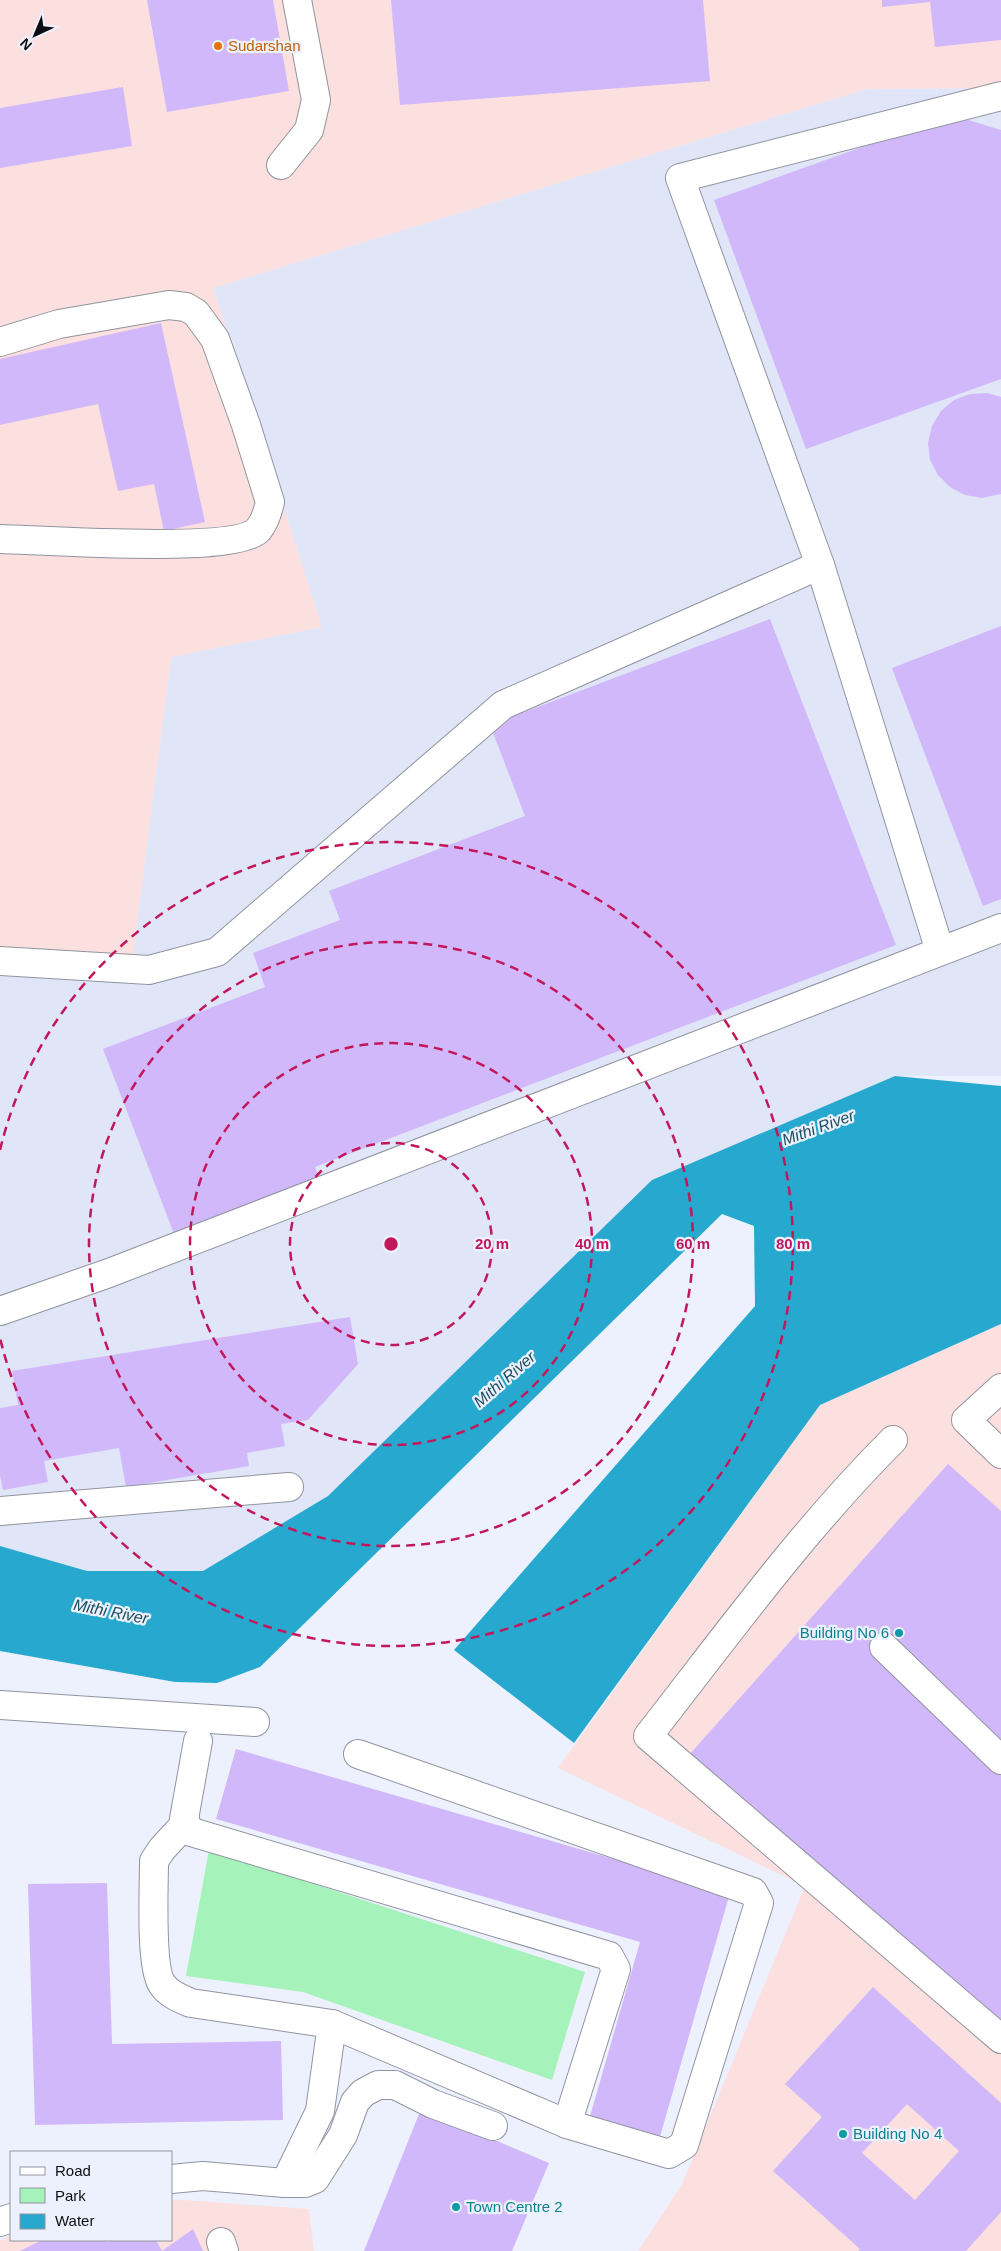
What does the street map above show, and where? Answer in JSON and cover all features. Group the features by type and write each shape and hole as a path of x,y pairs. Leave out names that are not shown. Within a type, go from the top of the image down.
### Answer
{"street":[{"path":"281,166 309,130 316,100 297,0"},
{"path":"940,951 820,565 680,178 1001,96"},
{"path":"0,342 58,324 170,305 186,307 196,313 215,339 246,425 270,502 267,515 258,530 241,538 183,545 0,539"},
{"path":"0,961 149,970 217,952 503,705 820,565"},
{"path":"0,1312 118,1269 1001,928"},
{"path":"1001,1388 966,1420 1001,1454"},
{"path":"893,1440 849,1484 794,1550 648,1736 1001,2039"},
{"path":"0,1512 289,1487"},
{"path":"884,1647 1001,1760"},
{"path":"0,1706 255,1722"},
{"path":"198,1741 184,1819 188,1831 609,1956 616,1969 567,2124"},
{"path":"186,1823 162,1849 154,1861 155,1966 162,1984 174,1995 191,2003 332,2024 567,2124 669,2154 684,2146 758,1903 753,1892 358,1754"},
{"path":"285,2183 320,2111 332,2024"},
{"path":"172,2179 203,2176 285,2183 305,2183 315,2179 343,2135 355,2102 363,2093 378,2085 395,2085 433,2104 493,2126"}],"shaded area":[{"path":"0,0 1001,0 1001,88 867,89 213,288 322,627 171,657 132,961 0,969"},
{"path":"1001,88 1001,1076 895,1076 328,1496 203,1571 87,1571 0,1546 0,969 132,961 171,657 322,627 213,288 867,89"},
{"path":"1001,1324 1001,2251 638,2251 682,2184 805,1886 558,1768 820,1405"},
{"path":"172,2199 309,2209 314,2251 0,2251 0,2241 10,2236 10,2241 172,2241"}],"green space":[{"path":"209,1850 585,1972 552,2080 303,1992 186,1976"}],"water":[{"name":"Mithi River","path":"895,1076 1001,1086 1001,1324 820,1405 574,1743 454,1650 755,1306 754,1226 722,1214 260,1667 217,1683 175,1682 0,1651 0,1546 87,1571 203,1571 328,1496 652,1180"}],"building":[{"name":"Sudarshan","path":"147,0 273,0 289,91 167,112"},
{"path":"391,0 703,0 710,81 400,105"},
{"path":"882,0 1001,0 1001,40 935,47 930,2 882,7"},
{"path":"123,87 132,146 0,168 0,108"},
{"path":"952,115 1001,130 1001,379 806,449 714,200"},
{"path":"161,323 205,522 164,531 154,484 118,491 98,404 0,425 0,359"},
{"path":"987,393 1001,397 1001,494 982,498 965,495 950,487 938,475 930,460 928,443 932,426 941,411 954,400 970,394"},
{"path":"770,619 896,945 315,1167 321,1184 176,1239 103,1049 265,987 253,953 340,920 329,891 525,816 490,725"},
{"path":"1001,626 1001,899 983,906 892,668"},
{"path":"350,1317 358,1364 308,1420 281,1424 285,1446 247,1453 249,1466 126,1487 119,1448 44,1461 48,1482 3,1490 0,1475 0,1408 18,1405 12,1371"},
{"name":"Building No 6","path":"948,1464 1001,1511 1001,2032 689,1755"},
{"path":"236,1749 730,1893 659,2140 589,2120 640,1942 216,1819"},
{"path":"107,1883 112,2044 281,2041 283,2120 35,2125 28,1884"},
{"name":"Building No 4","path":"873,1987 1001,2103 1001,2212 966,2251 858,2251 860,2249 773,2171 822,2117 785,2084","holes":["907,2104 959,2151 915,2200 862,2153"]},
{"name":"Town Centre 2","path":"421,2109 549,2163 512,2251 364,2251"},
{"path":"193,2229 203,2251 162,2251"},
{"path":"40,2241 157,2241 162,2251 20,2251"}],"place":[{"name":"Sudarshan","path":"218,46"},
{"name":"Building No 6","path":"899,1633"},
{"name":"Building No 4","path":"843,2134"},
{"name":"Town Centre 2","path":"456,2207"}]}
